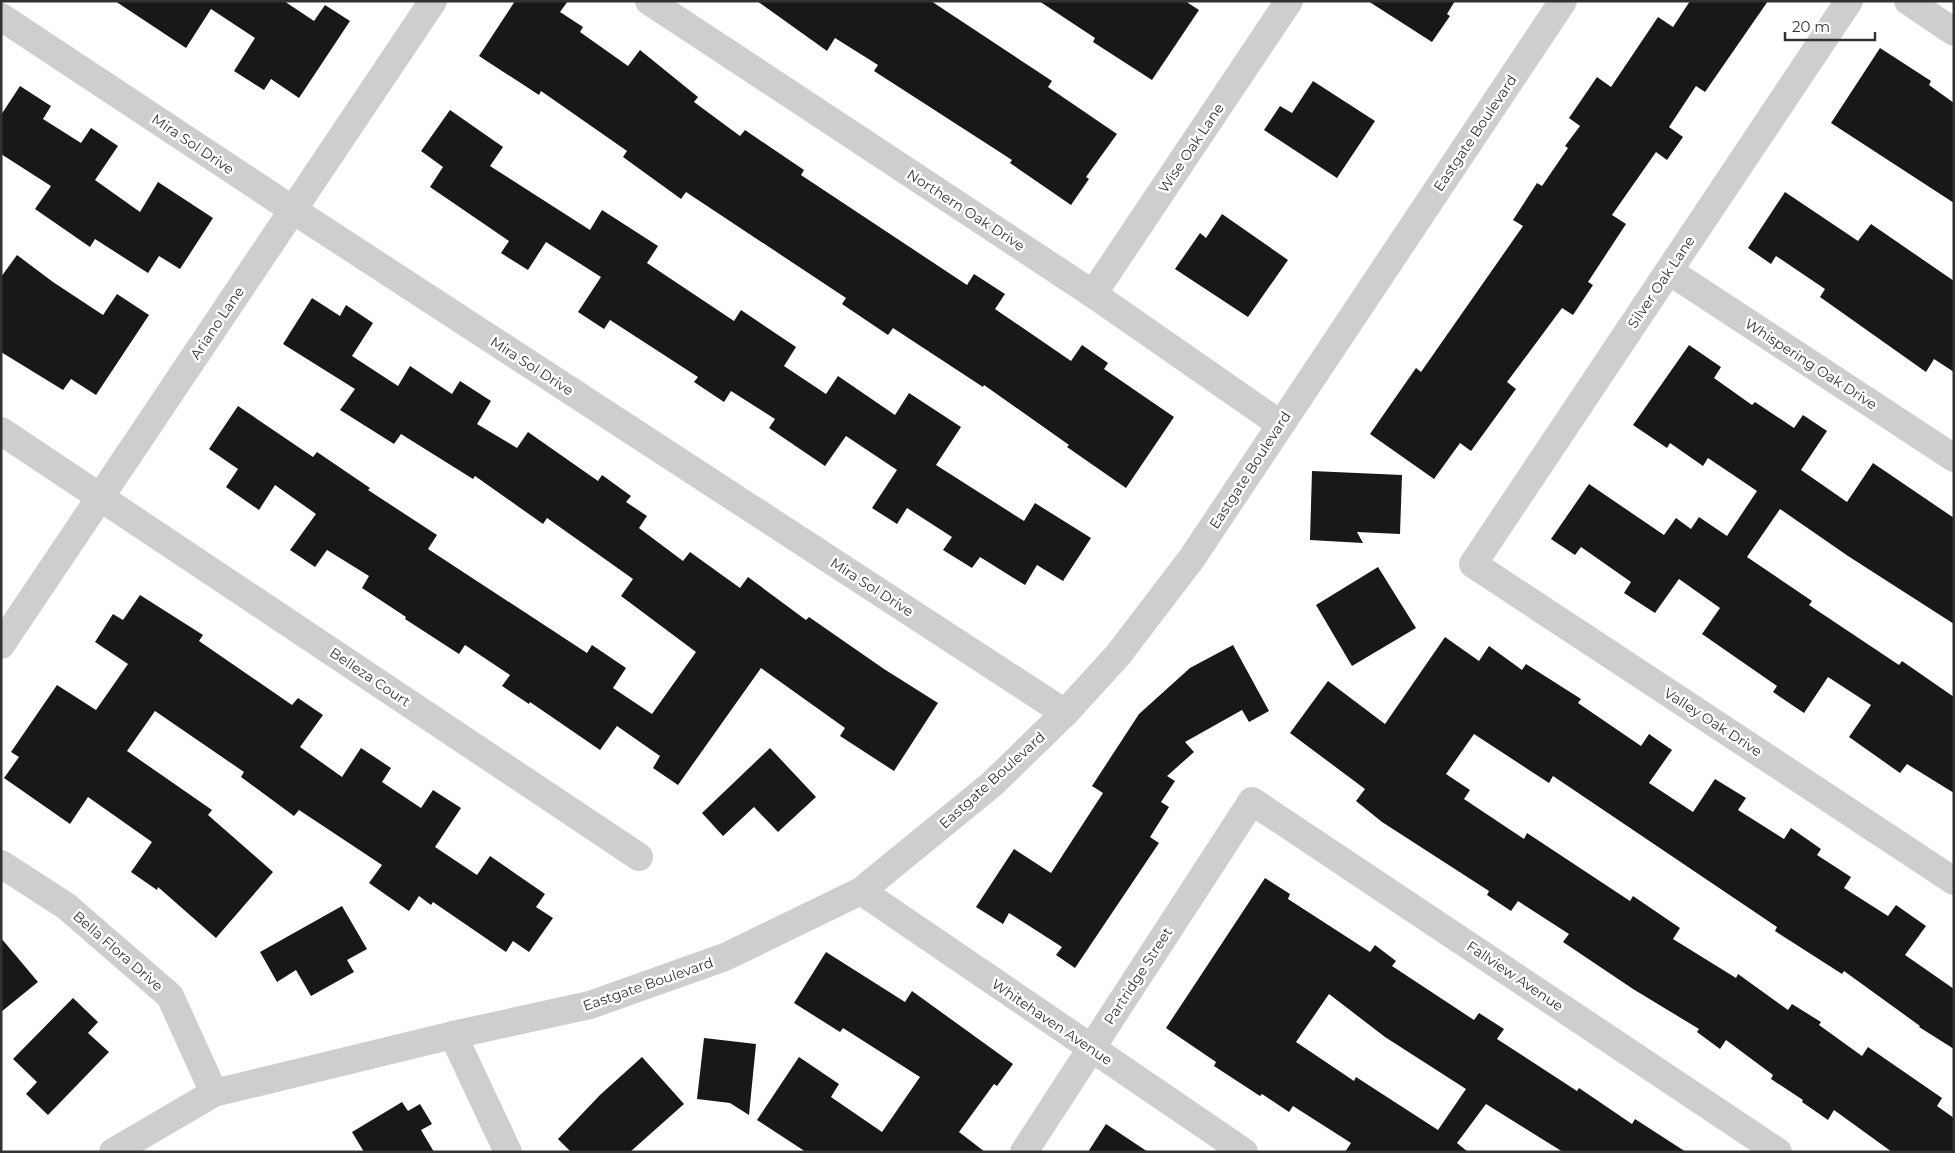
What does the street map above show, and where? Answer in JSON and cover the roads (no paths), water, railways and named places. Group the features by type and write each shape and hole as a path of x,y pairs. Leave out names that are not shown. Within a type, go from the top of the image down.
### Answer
{"street":[{"name":"Ariano Lane","path":"1,644 433,1"},
{"name":"Northern Oak Drive","path":"649,1 1092,294 1280,424"},
{"name":"Eastgate Boulevard","path":"113,1152 214,1094 454,1035 599,1002 726,957 861,891 992,784 1065,713 1118,655 1164,597 1192,558 1563,1"},
{"name":"Silver Oak Lane","path":"1473,564 1850,1"},
{"path":"1908,1 1954,32"},
{"name":"Wise Oak Lane","path":"1092,294 1283,3"},
{"name":"Mira Sol Drive","path":"1,17 293,210 1065,713"},
{"name":"Whispering Oak Drive","path":"1669,271 1954,458"},
{"name":"Belleza Court","path":"1,431 639,857"},
{"name":"Valley Oak Drive","path":"1473,564 1954,881"},
{"name":"Partridge Street","path":"1024,1152 1252,801"},
{"name":"Fallview Avenue","path":"1252,801 1778,1152"},
{"name":"Bella Flora Drive","path":"1,864 66,906 170,996 214,1094"},
{"name":"Whitehaven Avenue","path":"861,891 1244,1152"},
{"path":"454,1035 508,1152"}]}
